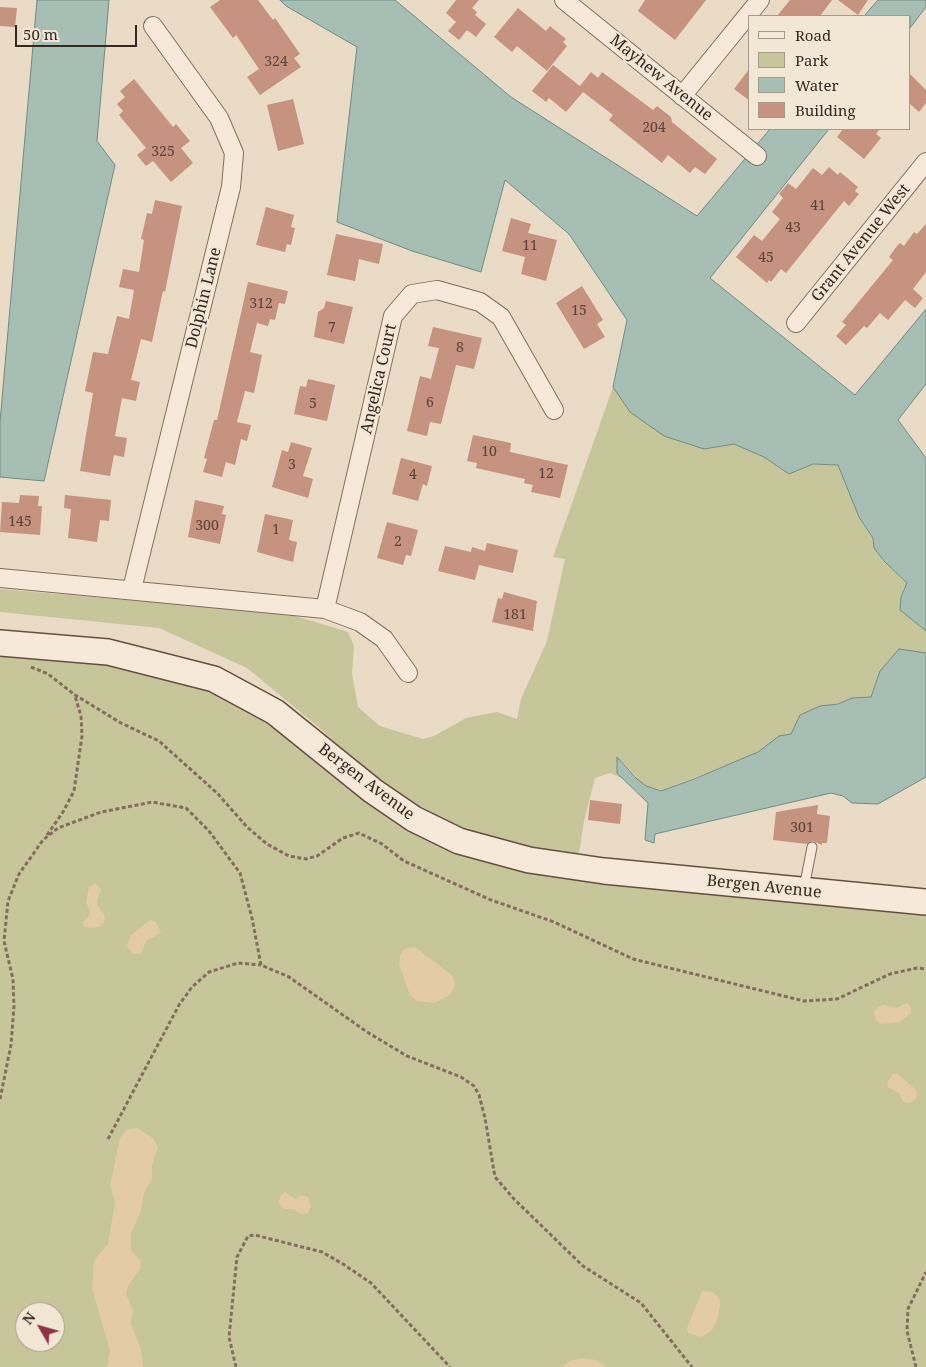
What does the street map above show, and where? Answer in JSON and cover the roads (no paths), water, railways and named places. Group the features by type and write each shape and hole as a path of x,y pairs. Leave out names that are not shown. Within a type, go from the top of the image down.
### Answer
{"main road":[{"name":"Bergen Avenue","path":"0,643 108,652 214,679 275,712 373,791 414,819 459,841 529,860 604,871 926,902"}],"street":[{"name":"Mayhew Avenue","path":"564,0 757,156"},
{"path":"682,96 760,0"},
{"name":"Dolphin Lane","path":"132,589 231,186 234,153 219,118 153,26"},
{"name":"Grant Avenue West","path":"796,323 926,162"},
{"name":"Angelica Court","path":"325,609 393,316 412,294 437,290 480,302 502,316 554,410"},
{"path":"0,578 132,589 325,609 360,622 384,639 408,673"}],"lane":[{"path":"804,891 812,847"}],"water":[{"path":"37,0 109,0 97,141 115,165 44,481 0,477 0,422"},
{"path":"280,0 395,0 511,97 697,216 769,130 828,130 710,278 855,395 926,309 926,384 898,420 926,458 926,631 900,610 901,597 907,583 885,562 874,548 873,538 859,517 838,465 813,464 789,474 764,457 734,444 704,449 664,436 630,412 613,387 627,320 569,234 505,180 481,272 412,251 337,222 357,47 286,6"},
{"path":"878,0 926,0 926,7 911,27 911,15 865,15"},
{"path":"899,649 926,653 926,777 878,804 852,803 843,796 831,793 655,834 654,843 645,840 648,803 617,773 617,757 646,786 661,791 694,779 758,752 779,736 791,734 800,715 820,706 838,704 852,698 871,697 880,671"}]}
